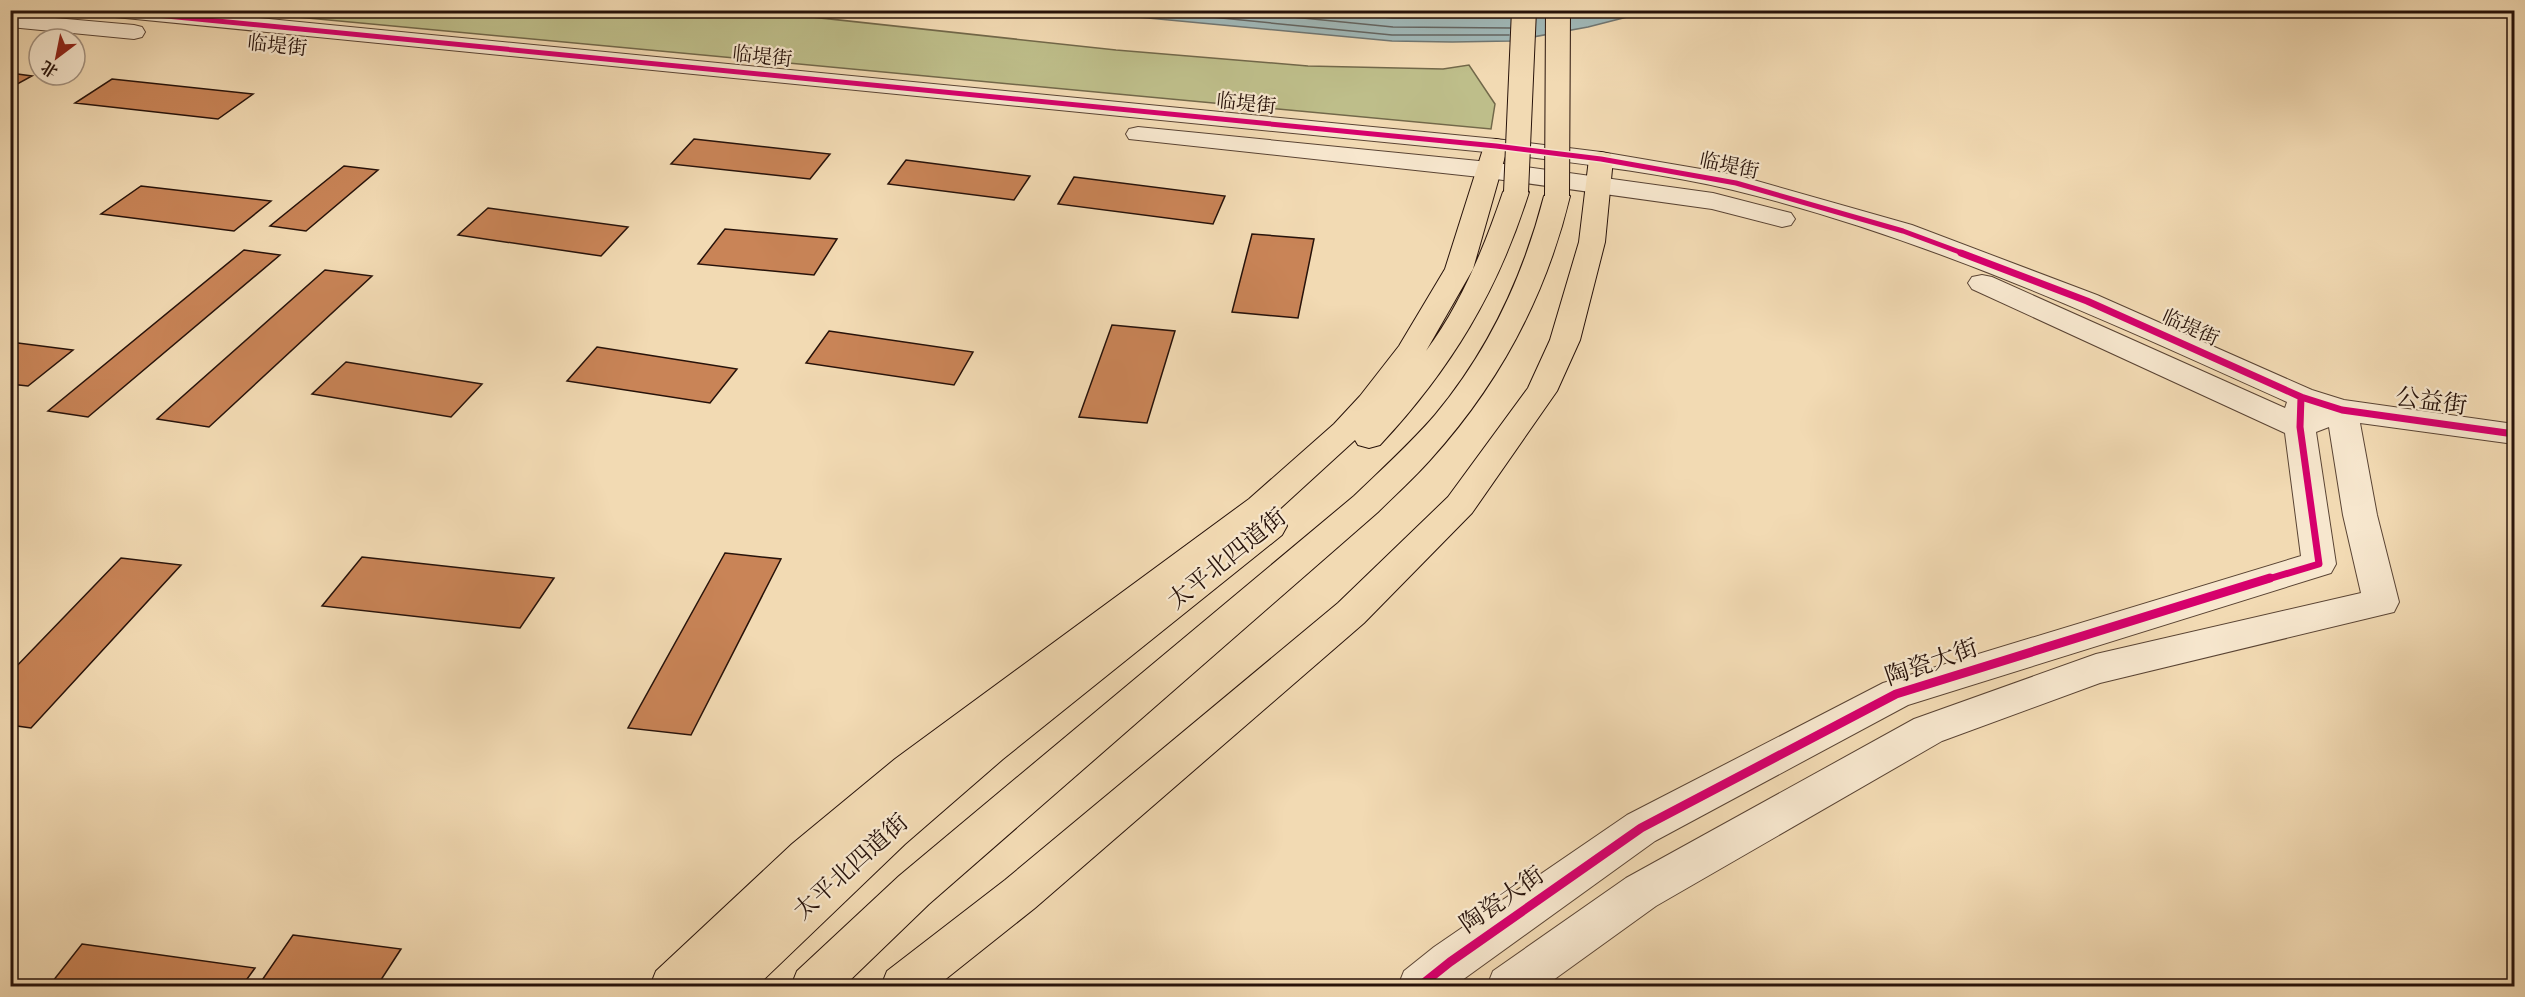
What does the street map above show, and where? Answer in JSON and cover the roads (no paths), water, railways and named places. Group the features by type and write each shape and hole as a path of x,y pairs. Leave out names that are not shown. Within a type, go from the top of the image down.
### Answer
{"main road":[{"name":"太平北四道街","path":"726,987 891,831 989,748 1169,609 1340,467 1408,394 1468,310 1507,222 1516,192 1524,10"},
{"name":"太平北四道街","path":"813,987 914,890 1366,504 1422,449 1456,406 1491,360 1515,320 1531,285 1552,223 1557,196 1558,10"},
{"name":"太平北四道街","path":"672,987 807,857 909,771 1261,507 1345,432 1371,403 1411,351 1460,269 1492,158"},
{"path":"903,987 1020,894 1352,613 1460,505 1542,391 1565,340 1592,242 1600,173"}],"street":[{"name":"临堤街","path":"105,10 1492,158 1600,173 1894,249 2300,412"},
{"name":"临堤街","path":"10,20 1492,158"},
{"path":"1509,987 1641,892 1928,730 2096,669 2381,602 2360,515 2342,410 2300,412"},
{"name":"公益街","path":"2342,410 2514,434"},
{"name":"陶瓷大街","path":"1420,987 1450,962 1641,828 1896,694 2319,564 2300,412"}],"water":[{"path":"1074,11 1643,11 1588,27 1511,41 1452,42 1392,41"}]}
